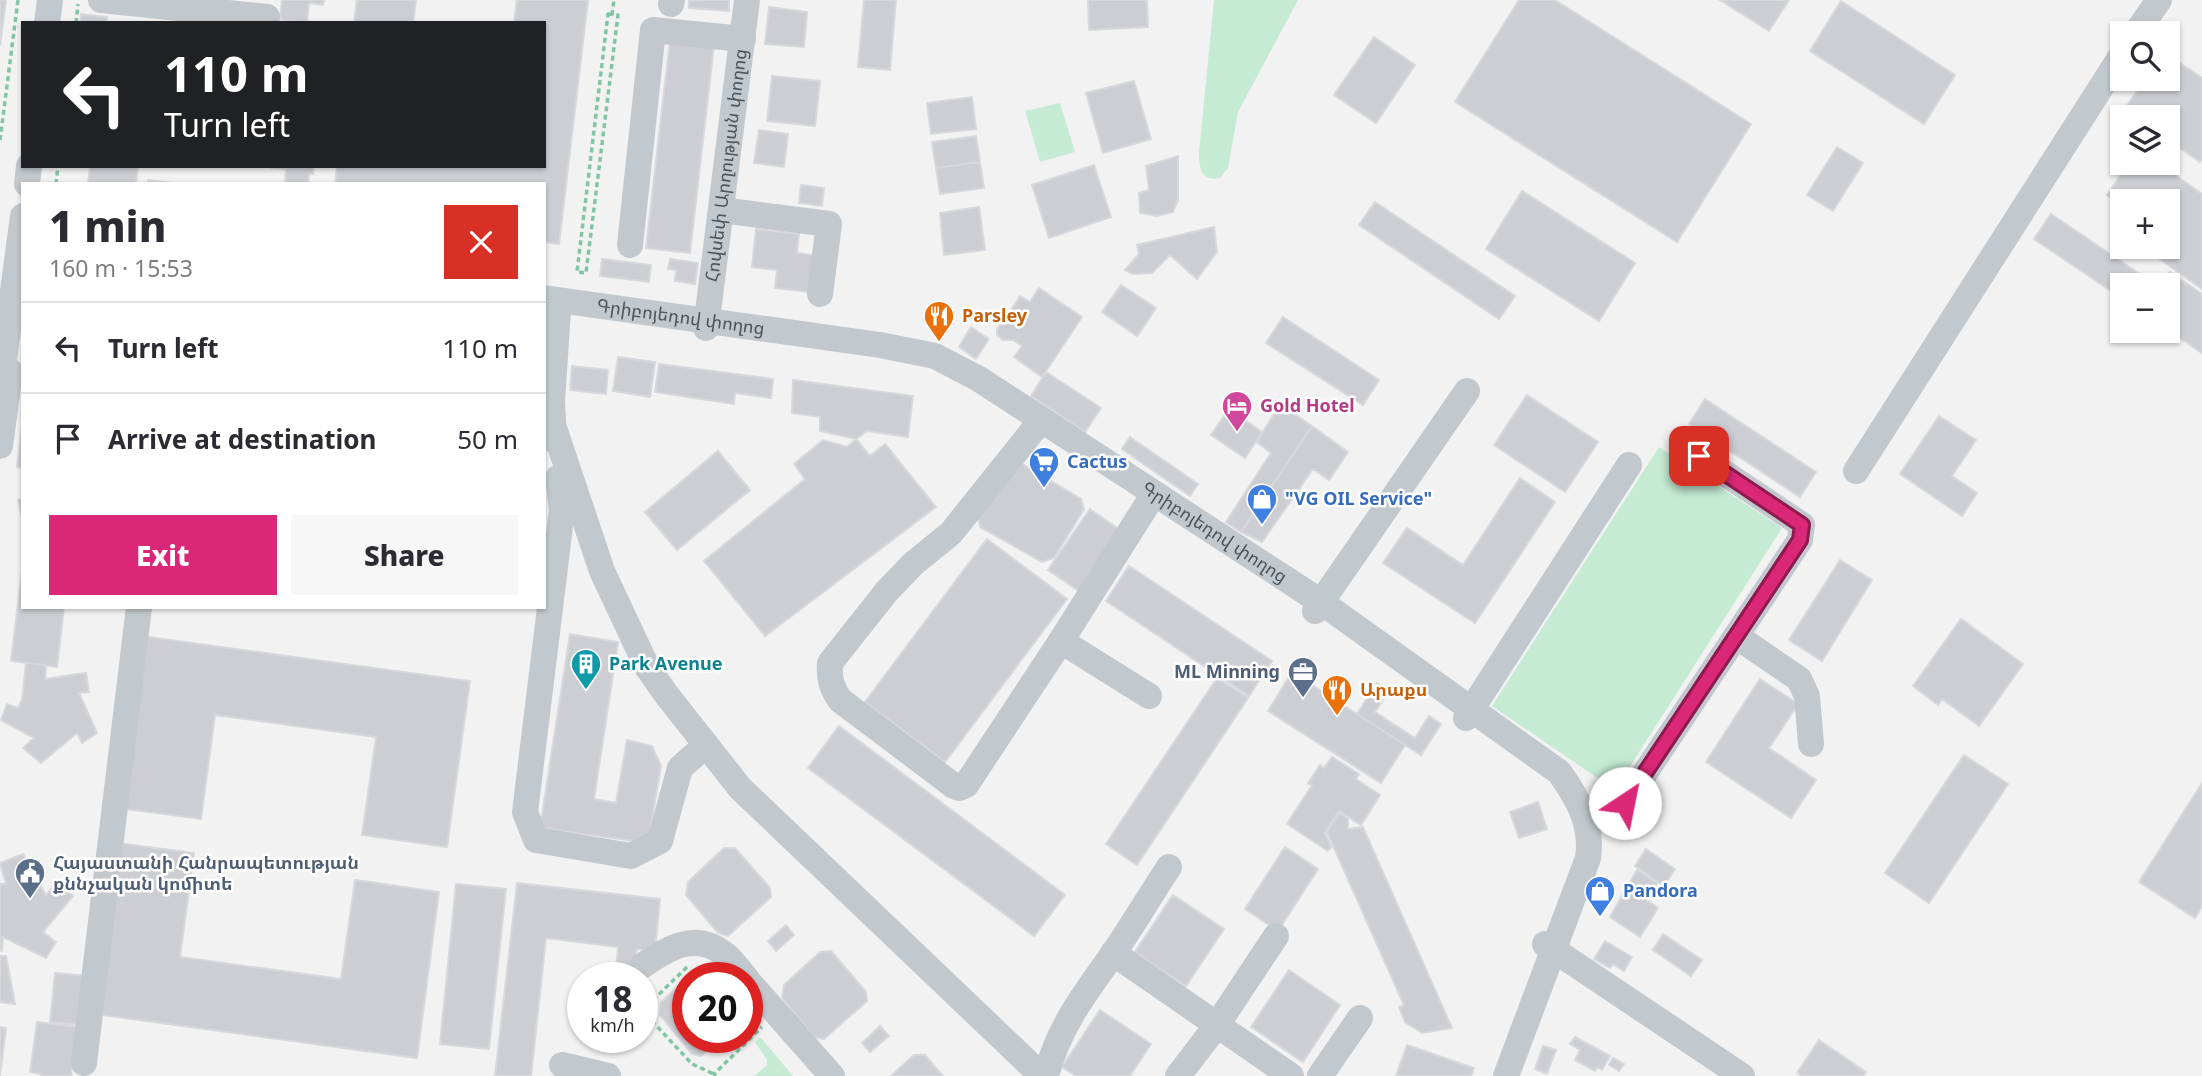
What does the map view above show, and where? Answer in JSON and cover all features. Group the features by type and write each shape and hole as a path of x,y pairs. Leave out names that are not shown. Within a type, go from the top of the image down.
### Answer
{"street":[{"path":"47,21 50,0"},
{"path":"54,21 56,0"},
{"path":"101,0 268,13"},
{"name":"Հովսեփ Արղության փողոց","path":"706,324 747,0"},
{"path":"2144,21 2159,0"},
{"path":"630,245 653,30 743,38"},
{"path":"1856,471 2110,73"},
{"path":"721,210 829,224 820,294"},
{"path":"0,389 16,230"},
{"path":"0,446 21,293"},
{"path":"549,306 553,425 562,510 525,812 536,840 631,856 660,841 680,768 706,745"},
{"name":"Գրիբոյեդով փողոց","path":"549,306 880,345 935,356 979,379 1318,606 1548,776 1581,821"},
{"name":"Գրիբոյեդով փողոց","path":"706,324 934,365 975,386 1035,428 1318,606"},
{"path":"1318,606 1467,391"},
{"path":"553,425 601,571 647,667 740,788 1044,1076 1053,1048 1076,1004 1169,867"},
{"path":"1035,428 951,533 913,564 887,591 830,663 831,686 839,700 959,788 966,785 1061,642 1150,500"},
{"path":"1503,1068 1550,946 1579,857 1581,821 1605,815 1625,803 1800,540 1802,525 1699,456"},
{"path":"1469,715 1629,465"},
{"path":"84,1063 139,609"},
{"path":"1736,636 1798,679 1807,696 1811,744"},
{"path":"1061,642 1149,696"},
{"path":"1178,1076 1217,1025 1276,936"},
{"path":"648,962 672,946 705,944 724,953 732,962"},
{"path":"1550,946 1711,1067 1741,1076"},
{"path":"1113,953 1291,1076"},
{"path":"763,998 832,1076"},
{"path":"1320,1076 1360,1018"},
{"path":"562,1065 608,1076"}],"path":[{"path":"0,141 18,0"},
{"path":"76,21 79,0"},
{"path":"612,15 614,0"},
{"path":"608,14 612,15 618,15 617,27 586,273 577,272 608,14"},
{"path":"607,25 617,27"},
{"path":"602,65 612,66"},
{"path":"598,102 607,103"},
{"path":"592,144 602,146"},
{"path":"588,181 597,182"},
{"path":"587,191 596,192"},
{"path":"582,233 591,235"},
{"path":"580,242 590,243"},
{"path":"672,982 655,998 651,1020 672,1043"},
{"path":"681,1053 692,1065 715,1075 764,1025"}],"green space":[{"path":"1214,0 1298,0 1238,112 1228,168 1220,178 1214,179 1202,173 1199,152"},
{"path":"1060,103 1075,152 1040,162 1025,111"},
{"path":"1659,447 1782,528 1615,790 1492,706"},
{"path":"763,1040 793,1076 754,1076 767,1065 762,1053"}],"building":[{"path":"0,0 6,0 0,46"},
{"path":"282,0 324,0 323,5 309,3 307,21 280,19"},
{"path":"357,0 416,0 413,21 354,21"},
{"path":"517,0 588,0 559,244 546,242 546,182 335,182 337,168 546,168 546,21 514,21"},
{"path":"689,0 729,0 729,11 689,8"},
{"path":"864,0 896,0 890,70 858,67"},
{"path":"1088,0 1147,0 1148,27 1089,30"},
{"path":"1519,0 1555,0 1751,124 1677,242 1455,102"},
{"path":"1720,0 1789,0 1769,31"},
{"path":"1841,1 1955,75 1924,124 1810,51"},
{"path":"769,7 807,12 804,47 765,44"},
{"path":"81,14 107,17 106,21 80,21"},
{"path":"1374,37 1415,65 1376,123 1334,95"},
{"path":"670,40 714,45 690,253 646,248"},
{"path":"2180,63 2202,78 2200,162 2180,148 2180,105 2127,105 2137,91 2180,91"},
{"path":"772,76 820,81 815,126 767,121"},
{"path":"1134,81 1151,139 1103,153 1086,93"},
{"path":"972,97 976,129 931,134 927,103"},
{"path":"759,130 788,134 784,167 754,163"},
{"path":"976,136 980,162 936,168 932,142"},
{"path":"1837,147 1863,163 1833,211 1807,195"},
{"path":"1178,156 1178,200 1173,212 1157,216 1140,213 1139,193 1149,190 1146,166"},
{"path":"980,162 984,188 940,194 936,168"},
{"path":"1094,165 1111,217 1049,238 1032,185"},
{"path":"90,168 138,168 136,182 88,182"},
{"path":"272,168 314,168 313,174 309,174 308,182 285,182 286,169"},
{"path":"2121,175 2175,175 2202,194 2202,289 2160,259 2180,259 2180,189 2111,189"},
{"path":"801,185 824,188 822,206 799,203"},
{"path":"1522,191 1635,263 1599,321 1486,249"},
{"path":"1375,202 1515,296 1499,319 1359,225"},
{"path":"979,207 985,250 944,255 940,213"},
{"path":"2051,214 2110,254 2110,259 2118,259 2138,273 2110,273 2110,290 2034,239"},
{"path":"1214,227 1217,252 1197,279 1170,255 1152,273 1133,274 1125,270 1139,254 1137,245"},
{"path":"756,229 799,234 797,253 820,256 816,293 775,288 777,270 752,267"},
{"path":"602,259 651,265 649,282 600,276"},
{"path":"670,259 698,263 695,284 675,281 676,270 668,269"},
{"path":"2180,279 2202,294 2202,353 2180,338"},
{"path":"1121,285 1156,308 1137,336 1102,312"},
{"path":"1039,288 1082,317 1042,377 1014,357 1022,346 1013,340 1003,340 997,335 997,329 1002,323 1010,323 1015,315 1010,312 1020,296 1030,302"},
{"path":"945,306 954,312 941,333 924,319 930,308"},
{"path":"1283,317 1379,380 1363,405 1266,343"},
{"path":"971,327 989,339 976,359 959,347"},
{"path":"618,357 655,362 650,397 613,391"},
{"path":"659,364 773,379 771,398 735,393 734,404 655,392"},
{"path":"572,366 608,370 606,394 570,390"},
{"path":"1046,372 1101,408 1085,432 1031,396"},
{"path":"793,380 913,396 908,437 867,431 856,439 820,431 820,417 792,413"},
{"path":"1527,395 1598,442 1565,492 1494,445"},
{"path":"1705,399 1816,472 1800,497 1689,424"},
{"path":"1280,404 1312,426 1241,532 1226,522 1271,453 1257,442"},
{"name":"Gold Hotel","path":"1229,409 1262,432 1245,458 1211,435"},
{"path":"1939,416 1976,440 1952,476 1977,493 1962,516 1900,474"},
{"path":"1312,426 1348,452 1329,480 1313,469 1262,542 1241,532"},
{"path":"21,434 21,468 17,467"},
{"path":"1130,437 1198,484 1190,496 1122,449"},
{"path":"856,439 870,456 885,444 936,507 765,636 704,561 805,479 794,464 823,440 847,447"},
{"path":"718,451 750,490 677,550 645,512"},
{"path":"1019,462 1081,499 1084,509 1054,558 1042,562 980,527 978,516"},
{"path":"1520,478 1555,502 1475,623 1383,563 1407,528 1463,565"},
{"path":"1090,509 1120,530 1079,591 1048,570"},
{"path":"987,539 1067,599 945,762 865,702"},
{"path":"1840,560 1872,580 1822,661 1789,640"},
{"path":"1129,566 1272,661 1249,696 1106,601"},
{"path":"21,578 21,609 64,609 57,667 11,661"},
{"path":"1961,619 2023,664 1979,726 1942,699 1938,705 1913,686"},
{"name":"Park Avenue","path":"570,634 618,642 594,799 616,803 627,740 652,746 661,766 648,843 540,828"},
{"path":"148,637 470,681 447,847 362,835 376,737 215,715 201,819 125,809"},
{"path":"26,663 46,665 45,679 86,673 89,692 79,693 97,733 82,743 77,733 41,763 23,748 34,738 1,720 7,704 18,708 22,700"},
{"path":"1292,672 1405,745 1381,783 1268,711"},
{"path":"1217,678 1248,698 1137,865 1106,844"},
{"path":"1760,679 1798,704 1769,748 1816,780 1791,818 1706,762"},
{"path":"1377,683 1389,690 1375,712 1415,738 1429,716 1441,724 1421,755 1357,714"},
{"path":"839,726 1065,895 1034,936 808,768"},
{"path":"1964,755 2008,784 1929,903 1885,873"},
{"path":"1332,757 1359,774 1356,779 1380,795 1361,825 1339,811 1325,833 1331,847 1328,851 1287,824 1312,785 1308,783 1320,765 1324,768"},
{"path":"2202,783 2202,906 2195,918 2139,882"},
{"path":"1538,802 1547,829 1519,838 1510,812"},
{"path":"1339,813 1348,818 1348,829 1363,827 1452,1028 1422,1033 1405,1022 1399,1007 1404,1005 1327,832"},
{"path":"118,843 194,853 180,957 341,979 355,880 439,892 417,1058 95,1014"},
{"path":"1285,847 1318,869 1278,931 1245,909"},
{"path":"724,848 735,848 770,888 771,897 728,936 718,933 686,895 688,882"},
{"path":"1646,849 1675,869 1664,886 1635,866"},
{"path":"23,854 46,895 58,881 73,896 43,932 56,942 46,958 3,937 2,951 0,950 0,884 6,884 0,863"},
{"path":"1637,870 1657,883 1647,900 1658,908 1640,937 1610,917"},
{"path":"517,883 660,899 655,951 637,949 636,962 617,962 618,947 546,938 531,1076 495,1076"},
{"path":"456,884 506,889 489,1049 440,1044"},
{"path":"1173,895 1224,929 1186,986 1135,952"},
{"path":"786,925 794,935 776,951 768,941"},
{"path":"1663,934 1702,960 1691,976 1653,950"},
{"path":"1605,941 1632,957 1624,971 1613,964 1610,968 1594,959"},
{"path":"831,951 866,992 867,1001 824,1039 814,1037 782,998 784,985 820,952"},
{"path":"0,956 6,956 15,1004 0,1002"},
{"path":"1289,970 1340,1005 1303,1062 1251,1027"},
{"path":"55,973 87,976 82,1025 50,1022"},
{"path":"672,992 672,1030 660,1015 661,1002"},
{"path":"1100,1010 1151,1044 1130,1076 1076,1076 1062,1067"},
{"path":"37,1022 78,1027 71,1076 41,1076 30,1072"},
{"path":"880,1026 889,1036 870,1052 862,1043"},
{"path":"0,1027 6,1028 0,1076"},
{"path":"1575,1037 1610,1056 1602,1070 1597,1067 1595,1071 1575,1060 1580,1050 1570,1044"},
{"path":"1819,1040 1866,1072 1863,1076 1802,1076 1797,1073"},
{"path":"1407,1045 1474,1068 1471,1076 1396,1076"},
{"path":"1543,1046 1556,1050 1547,1074 1535,1069"},
{"path":"914,1055 925,1055 943,1076 891,1076"},
{"path":"1613,1058 1624,1064 1619,1071 1609,1065"}],"place":[{"name":"Parsley","path":"939,343"},
{"name":"Gold Hotel","path":"1237,433"},
{"name":"Cactus","path":"1044,489"},
{"name":"\"VG OIL Service\"","path":"1262,526"},
{"name":"Park Avenue","path":"586,691"},
{"name":"ML Minning","path":"1303,699"},
{"name":"Արաքս","path":"1337,717"},
{"name":"Հայաստանի Հանրապետության քննչական կոմիտե","path":"30,900"},
{"name":"Pandora","path":"1600,918"}],"route":[{"path":"1625,803 1800,540 1802,525 1699,456"}]}
